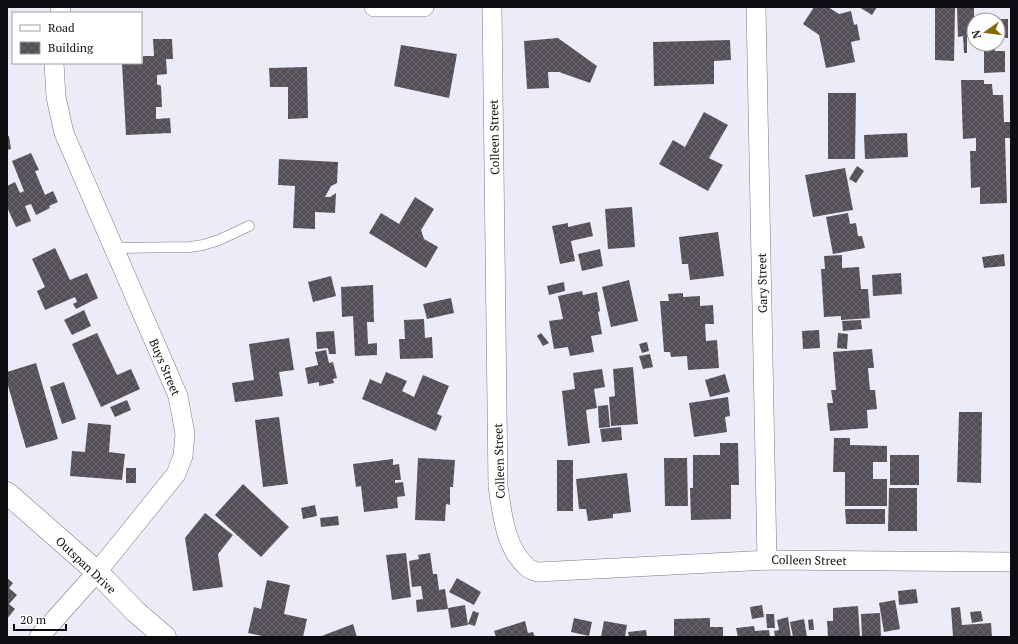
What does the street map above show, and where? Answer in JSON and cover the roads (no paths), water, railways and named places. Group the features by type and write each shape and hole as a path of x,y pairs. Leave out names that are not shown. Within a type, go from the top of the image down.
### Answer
{"street":[{"path":"374,7 424,7"},
{"name":"Colleen Street","path":"492,7 498,486 501,508 510,543 517,556 528,568 538,572 767,560 1011,562"},
{"name":"Gary Street","path":"756,7 767,560"},
{"name":"Buys Street","path":"39,637 97,572 176,474 183,456 185,434 178,396 64,133 56,97 54,64"},
{"name":"Outspan Drive","path":"7,493 97,572 136,612 165,637"}],"lane":[{"path":"114,248 190,247 203,245 219,240 249,226"}]}
